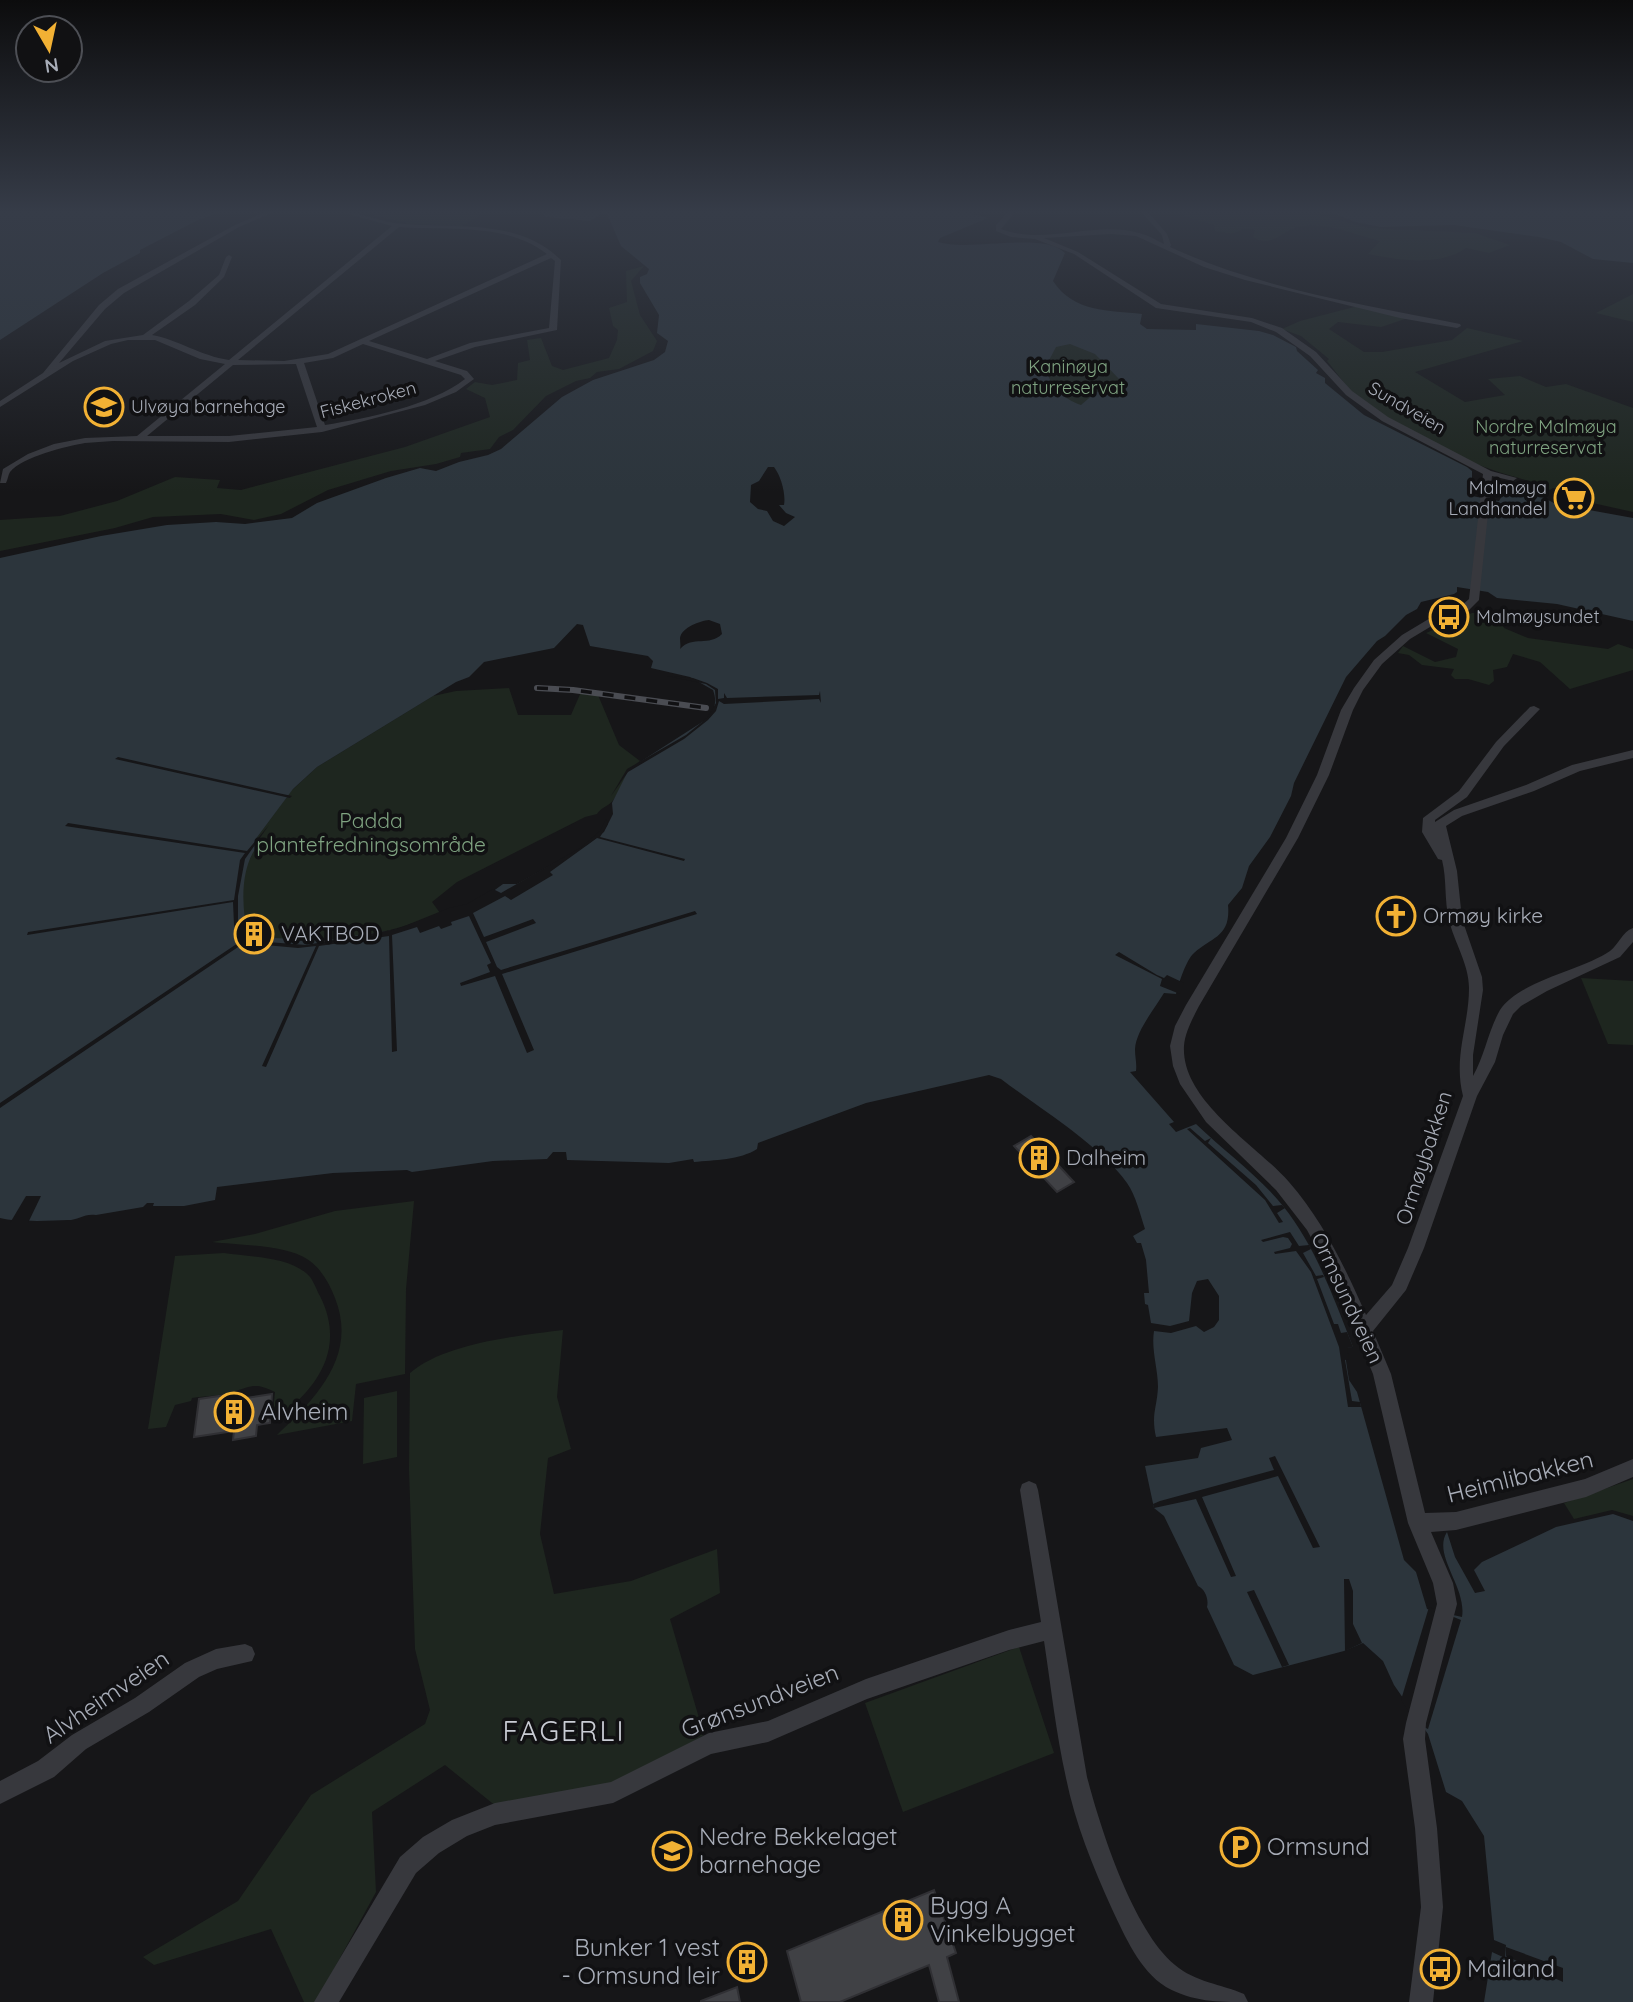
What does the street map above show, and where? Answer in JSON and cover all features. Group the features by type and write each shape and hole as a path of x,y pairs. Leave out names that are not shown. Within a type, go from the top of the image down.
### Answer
{"street":[{"path":"46,376 104,305"},
{"path":"0,405 99,347 146,336 189,305"},
{"path":"140,437 300,305"},
{"path":"146,336 165,340 200,356 231,362 299,360 330,356 443,305"},
{"path":"429,361 473,345 553,330 555,305"},
{"name":"Sundveien","path":"1158,305 1252,320 1279,330 1313,354 1349,393 1369,409 1418,439 1463,458 1488,473 1513,478 1502,485 1486,486"},
{"path":"1356,305 1457,326"},
{"name":"Fiskekroken","path":"3,481 3,475 12,466 46,450 93,438 228,439 323,429 402,410 438,396 470,379 464,373 364,342"},
{"path":"299,360 323,429"},
{"path":"1486,486 1488,473"},
{"name":"Ormsundveien","path":"1421,2002 1432,1907 1426,1828 1415,1754 1416,1723 1446,1614 1443,1583 1418,1523 1385,1385 1364,1329 1328,1250 1313,1225 1282,1185 1219,1126 1198,1101 1180,1066 1177,1046 1182,1026 1193,1004 1292,838 1323,775 1357,690 1378,662 1406,637 1472,599 1486,486"},
{"path":"1449,862 1430,839 1427,832 1429,818 1463,794 1500,744 1534,709"},
{"name":"Ormøybakken","path":"1364,1329 1398,1290 1416,1248 1470,1096 1466,1079 1466,1055 1476,990 1473,968 1455,919 1449,862 1439,825 1443,821 1577,768 1633,754"},
{"path":"1470,1096 1488,1062 1507,1011 1516,1002 1542,987 1628,949 1633,933"},
{"name":"Heimlibakken","path":"1418,1523 1456,1521 1586,1488 1633,1468"},
{"path":"1029,1490 1076,1777 1086,1818 1148,1956 1167,1975 1201,1992 1236,2002"},
{"name":"Grønsundveien","path":"326,2002 408,1865 431,1845 460,1828 495,1814 613,1792 709,1744 768,1731 866,1689 1009,1640 1051,1629"},
{"name":"Alvheimveien","path":"0,1793 46,1769 79,1742 142,1705 192,1670 216,1660 245,1654"}],"green space":[{"path":"637,305 640,315 657,341 653,351 619,369 597,372 590,378 576,381 546,396 513,430 499,437 490,449 461,453 460,457 436,464 391,471 328,490 281,514 254,520 221,514 153,517 115,528 0,551 0,520 60,516 117,501 175,477 220,480 217,488 241,490 405,447 490,417 485,398 466,389 475,382 492,385 517,380 518,363 530,360 527,340 541,338 552,366 563,370 609,358 617,340 618,330 613,326 609,308"},
{"path":"1611,305 1633,305 1633,322 1596,313"},
{"name":"Nordre Malmøya naturreservat","path":"1358,306 1408,318 1381,327 1338,322 1329,329 1364,352 1382,352 1452,340 1467,328 1523,341 1415,372 1465,402 1505,395 1488,379 1520,376 1546,387 1566,384 1633,408 1633,512 1588,502 1586,496 1553,488 1550,490 1474,463 1440,447 1371,407 1346,384 1327,361 1329,359 1301,336 1282,329 1300,321"},
{"name":"Kaninøya naturreservat","path":"1024,325 1165,352 1058,438"},
{"path":"1472,613 1497,613 1504,628 1528,638 1608,649 1618,644 1633,649 1633,670 1570,689 1540,662 1513,654 1507,667 1493,670 1494,681 1489,685 1468,679 1455,679 1451,675 1454,669 1422,665 1409,655 1398,653 1403,646 1435,662 1456,657 1458,649 1426,633"},
{"name":"Padda plantefredningsområde","path":"509,688 518,715 571,715 581,692 598,695 619,745 640,761 628,774 612,801 597,814 585,817 457,882 432,902 440,913 419,921 371,935 319,943 269,943 247,939 235,893 255,840 291,791 317,767 433,696 456,691"},
{"path":"1581,978 1633,981 1633,1045 1608,1044"},
{"path":"414,1201 406,1289 405,1374 356,1384 352,1421 277,1435 319,1391 337,1357 341,1319 335,1298 320,1271 298,1254 274,1248 212,1242 255,1234 335,1211"},
{"path":"224,1253 281,1261 302,1270 310,1277 320,1296 330,1334 323,1368 302,1397 272,1422 275,1392 254,1386 192,1398 191,1401 175,1405 166,1427 148,1429 175,1256"},
{"path":"563,1330 557,1397 571,1449 548,1458 540,1534 554,1594 631,1581 717,1549 720,1593 670,1619 704,1735 640,1773 605,1786 497,1807 445,1765 372,1812 376,1892 316,2002 304,2002 271,1929 154,1965 143,1957 238,1901 311,1795 425,1724 430,1710 415,1649 409,1469 410,1373 442,1354 482,1342"},
{"path":"397,1391 397,1457 363,1464 364,1398"},
{"path":"1633,1479 1633,1516 1612,1510 1574,1519 1564,1503"},
{"path":"1019,1647 1054,1753 903,1812 865,1703"}],"shaded area":[{"path":"0,305 53,305 0,340"},
{"path":"653,305 1086,305 1142,314 1140,324 1147,329 1196,330 1196,324 1259,331 1296,347 1318,370 1316,373 1325,378 1325,383 1364,415 1467,467 1472,471 1472,496 1499,501 1502,496 1500,490 1513,482 1556,504 1633,518 1633,621 1557,604 1497,598 1488,592 1457,587 1454,594 1421,602 1417,609 1406,615 1377,641 1346,677 1270,837 1249,866 1242,888 1228,905 1228,916 1223,930 1191,956 1176,994 1164,993 1146,1020 1136,1042 1136,1071 1130,1072 1174,1122 1169,1124 1176,1132 1196,1124 1273,1195 1305,1239 1323,1274 1353,1347 1344,1348 1349,1380 1357,1392 1404,1560 1416,1572 1427,1609 1462,1617 1460,1594 1444,1551 1447,1532 1455,1557 1475,1593 1485,1591 1474,1570 1482,1562 1556,1527 1613,1514 1633,1521 1633,2002 1484,2002 1492,1952 1505,1958 1506,1945 1494,1940 1484,1836 1462,1801 1446,1792 1428,1734 1394,1685 1383,1661 1363,1643 1344,1651 1253,1675 1234,1665 1207,1607 1203,1589 1198,1586 1164,1516 1154,1508 1145,1466 1198,1458 1201,1448 1232,1440 1227,1428 1156,1437 1155,1429 1158,1387 1154,1331 1171,1333 1196,1326 1204,1332 1214,1327 1219,1320 1219,1296 1208,1279 1197,1281 1192,1293 1189,1321 1170,1326 1151,1323 1144,1293 1149,1293 1146,1260 1141,1243 1137,1243 1133,1236 1145,1229 1138,1205 1127,1183 1086,1141 1001,1079 989,1075 866,1103 758,1143 757,1149 750,1153 727,1159 694,1162 693,1159 669,1163 567,1160 566,1152 553,1152 547,1159 493,1161 412,1172 333,1173 217,1187 215,1200 184,1206 153,1206 154,1203 147,1203 143,1207 72,1220 24,1221 0,1218 0,558 167,525 216,522 245,524 292,518 317,503 386,478 420,468 436,471 488,455 501,449 562,397 593,380 654,360 665,352 668,341 657,333 659,315","holes":["1070,344 1095,354 1121,381 1095,393 1081,405 1063,395 1051,381 1045,368 1056,347","768,467 774,467 781,480 784,505 779,505 786,513 795,517 784,526 773,521 767,511 758,509 750,502 751,485 759,481","709,620 720,624 722,634 712,640 690,643 680,649 681,634 692,625","577,624 583,625 590,646 648,656 653,661 651,668 690,677 713,690 715,701 710,717 629,769 612,803 613,814 604,832 587,845 517,884 503,884 477,903 401,929 325,940 248,937 244,890 247,867 257,846 255,840 293,789 317,767 456,682 469,677 484,662 554,648"]}],"pier":[{"path":"667,676 693,678 707,683 718,689 718,699 724,698 724,693 727,698 819,695 820,691 821,703 819,699 724,704 719,701 716,711 708,720 684,739 628,772 611,796 627,769 686,735 707,718 716,703 715,690 706,684"},
{"path":"118,757 292,796 290,798 115,759"},
{"path":"606,819 608,824 600,837 685,859 684,861 597,838 550,872 553,875 511,900 505,896 473,913 484,937 533,919 536,923 486,942 497,967 501,970 695,911 697,914 502,974 534,1050 527,1053 495,976 461,986 460,983 490,972 487,965 491,963 469,916 451,922 452,925 441,929 439,926 420,933 417,927 392,935 397,1051 392,1052 389,936 319,946 266,1067 262,1066 316,946 298,948 244,943 0,1108 0,1103 241,941 234,925 233,902 27,935 28,932 234,900 240,860 245,853 65,826 68,823 247,851 269,825 245,859 238,896 238,925 243,934 255,941 306,945 397,929 449,908 467,904 493,889 501,893 580,848 600,831"},
{"path":"1119,952 1157,975 1164,978 1167,975 1184,983 1180,994 1160,986 1162,979 1115,955"},
{"path":"1190,1128 1205,1141 1211,1138 1208,1143 1256,1185 1273,1206 1282,1205 1285,1208 1277,1213 1283,1222 1279,1223 1265,1200 1187,1129"},
{"path":"26,1196 41,1196 28,1223 10,1223"},
{"path":"1290,1232 1299,1246 1309,1245 1311,1249 1303,1253 1316,1276 1324,1277 1317,1279 1334,1324 1338,1324 1341,1333 1347,1332 1353,1347 1347,1348 1349,1359 1345,1360 1352,1401 1360,1402 1361,1407 1348,1407 1339,1347 1311,1272 1296,1251 1275,1254 1274,1252 1290,1248 1292,1244 1288,1238 1263,1242 1261,1240"},
{"path":"1275,1456 1320,1547 1313,1548 1278,1476 1202,1497 1236,1576 1231,1577 1196,1499 1154,1508 1153,1504 1160,1501 1274,1470 1269,1458"},
{"path":"1344,1579 1349,1579 1353,1591 1353,1624 1362,1643 1345,1651"},
{"path":"1254,1590 1289,1665 1282,1667 1247,1592"},
{"path":"1429,1607 1461,1620 1428,1729 1417,1724 1401,1700"},
{"path":"1506,1947 1563,1968 1563,1982 1506,1956"}],"building":[{"name":"Ormøy kirke","path":"1397,900 1414,908 1405,927 1401,926 1399,930 1377,917"},
{"name":"Dalheim","path":"1031,1136 1074,1182 1057,1192 1014,1146"},
{"name":"Alvheim","path":"233,1394 232,1400 272,1394 270,1423 257,1425 256,1436 233,1440 234,1431 194,1437 199,1399"},
{"name":"Bygg A Vinkelbygget","path":"934,1890 956,1953 947,1957 959,2002 939,2002 929,1965 840,2002 801,2002 787,1951"},
{"path":"737,1987 740,2002 701,2002 701,2001"}],"railway":[{"path":"537,688 573,690 706,708"}],"place":[{"name":"Ulvøya barnehage","path":"104,407"},
{"name":"Malmøya Landhandel","path":"1574,498"},
{"name":"Malmøysundet","path":"1449,617"},
{"name":"Ormøy kirke","path":"1396,916"},
{"name":"VAKTBOD","path":"254,934"},
{"name":"Dalheim","path":"1039,1158"},
{"name":"Alvheim","path":"234,1412"},
{"name":"Ormsund","path":"1240,1847"},
{"name":"Nedre Bekkelaget barnehage","path":"672,1851"},
{"name":"Bygg A Vinkelbygget","path":"903,1920"},
{"name":"Bunker 1 vest - Ormsund leir","path":"747,1962"},
{"name":"Mailand","path":"1440,1969"}],"district":[{"name":"FAGERLI","path":"564,1731"}]}
